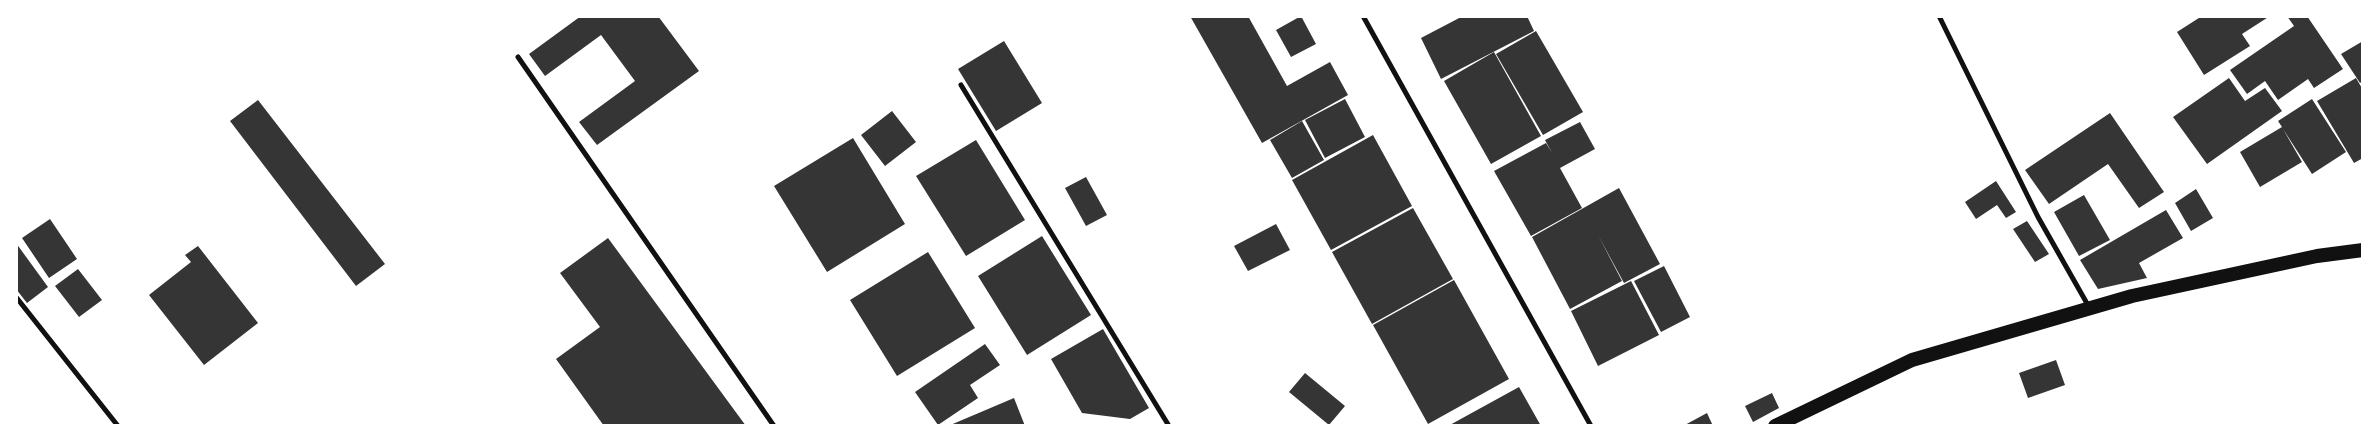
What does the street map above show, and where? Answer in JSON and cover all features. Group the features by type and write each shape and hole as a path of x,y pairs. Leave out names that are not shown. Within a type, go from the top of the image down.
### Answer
{"highway":[{"path":"1775,426 1912,360 2132,296 2318,256 2363,250"}],"street":[{"path":"1363,16 1591,426"},
{"path":"1938,16 2038,217 2090,308"},
{"path":"518,57 774,426"},
{"path":"962,85 1169,426"},
{"path":"16,297 118,426"}],"building":[{"path":"581,16 658,16 699,71 597,145 579,122 635,81 601,35 545,76 529,54"},
{"path":"1190,16 1248,16 1287,86 1330,62 1348,95 1262,143"},
{"path":"1301,16 1316,44 1291,57 1276,30"},
{"path":"1463,16 1527,16 1534,31 1441,79 1421,38"},
{"path":"2202,16 2270,16 2242,34 2250,46 2204,75 2177,32"},
{"path":"2287,16 2307,16 2343,69 2314,88 2308,79 2278,100 2265,81 2247,94 2230,70 2294,26"},
{"path":"1536,31 1583,112 1543,135 1496,54"},
{"path":"1004,41 1042,103 996,131 958,69"},
{"path":"2363,41 2363,81 2360,83 2341,54"},
{"path":"1494,52 1541,136 1491,164 1444,81"},
{"path":"2229,78 2245,101 2265,88 2282,111 2207,164 2173,117"},
{"path":"2356,78 2363,90 2363,158 2354,163 2317,101"},
{"path":"1345,99 1365,137 1325,158 1305,120"},
{"path":"2312,99 2346,152 2312,174 2283,129 2302,162 2260,187 2240,152 2282,127 2278,121"},
{"path":"258,100 385,264 356,286 230,121"},
{"path":"892,111 916,142 885,166 861,135"},
{"path":"2110,113 2164,192 2139,208 2108,164 2049,204 2025,170"},
{"path":"1302,121 1324,160 1292,178 1270,140"},
{"path":"1580,122 1595,149 1560,168 1582,208 1531,236 1494,171 1546,143 1552,153 1545,140"},
{"path":"1373,135 1412,206 1331,250 1292,180"},
{"path":"853,138 905,224 827,272 774,186"},
{"path":"976,140 1025,220 966,256 916,176"},
{"path":"1086,177 1107,215 1086,226 1065,188"},
{"path":"1996,181 2016,212 2006,218 1997,205 1976,219 1965,202"},
{"path":"1619,188 1660,264 1624,283 1598,235 1622,281 1570,309 1532,237"},
{"path":"2196,189 2213,218 2191,231 2175,203"},
{"path":"2084,195 2110,240 2079,256 2054,212"},
{"path":"1413,208 1453,279 1372,324 1332,252"},
{"path":"2166,210 2183,238 2139,263 2147,278 2098,289 2080,260"},
{"path":"50,219 77,259 49,278 22,238"},
{"path":"2027,221 2049,254 2035,262 2013,229"},
{"path":"1276,224 1290,250 1248,271 1234,246"},
{"path":"1042,236 1091,315 1027,355 978,276"},
{"path":"608,238 746,426 604,426 556,359 600,327 560,273"},
{"path":"16,243 48,287 27,303 16,289"},
{"path":"198,246 258,323 204,365 149,295 191,262 185,255"},
{"path":"928,252 975,328 897,376 850,300"},
{"path":"1664,266 1690,317 1661,332 1634,281"},
{"path":"78,269 102,300 79,317 55,286"},
{"path":"1454,280 1509,379 1428,424 1373,325"},
{"path":"1631,281 1659,335 1598,366 1571,311"},
{"path":"1103,329 1149,408 1130,419 1082,413 1051,359"},
{"path":"985,344 1000,365 970,385 978,398 938,425 915,392"},
{"path":"2056,360 2065,385 2028,398 2019,373"},
{"path":"1305,373 1345,406 1329,425 1289,392"},
{"path":"1519,387 1541,426 1448,426"},
{"path":"1772,393 1779,408 1753,422 1745,406"},
{"path":"1014,398 1025,426 948,426"},
{"path":"1707,413 1713,426 1683,426"}]}
